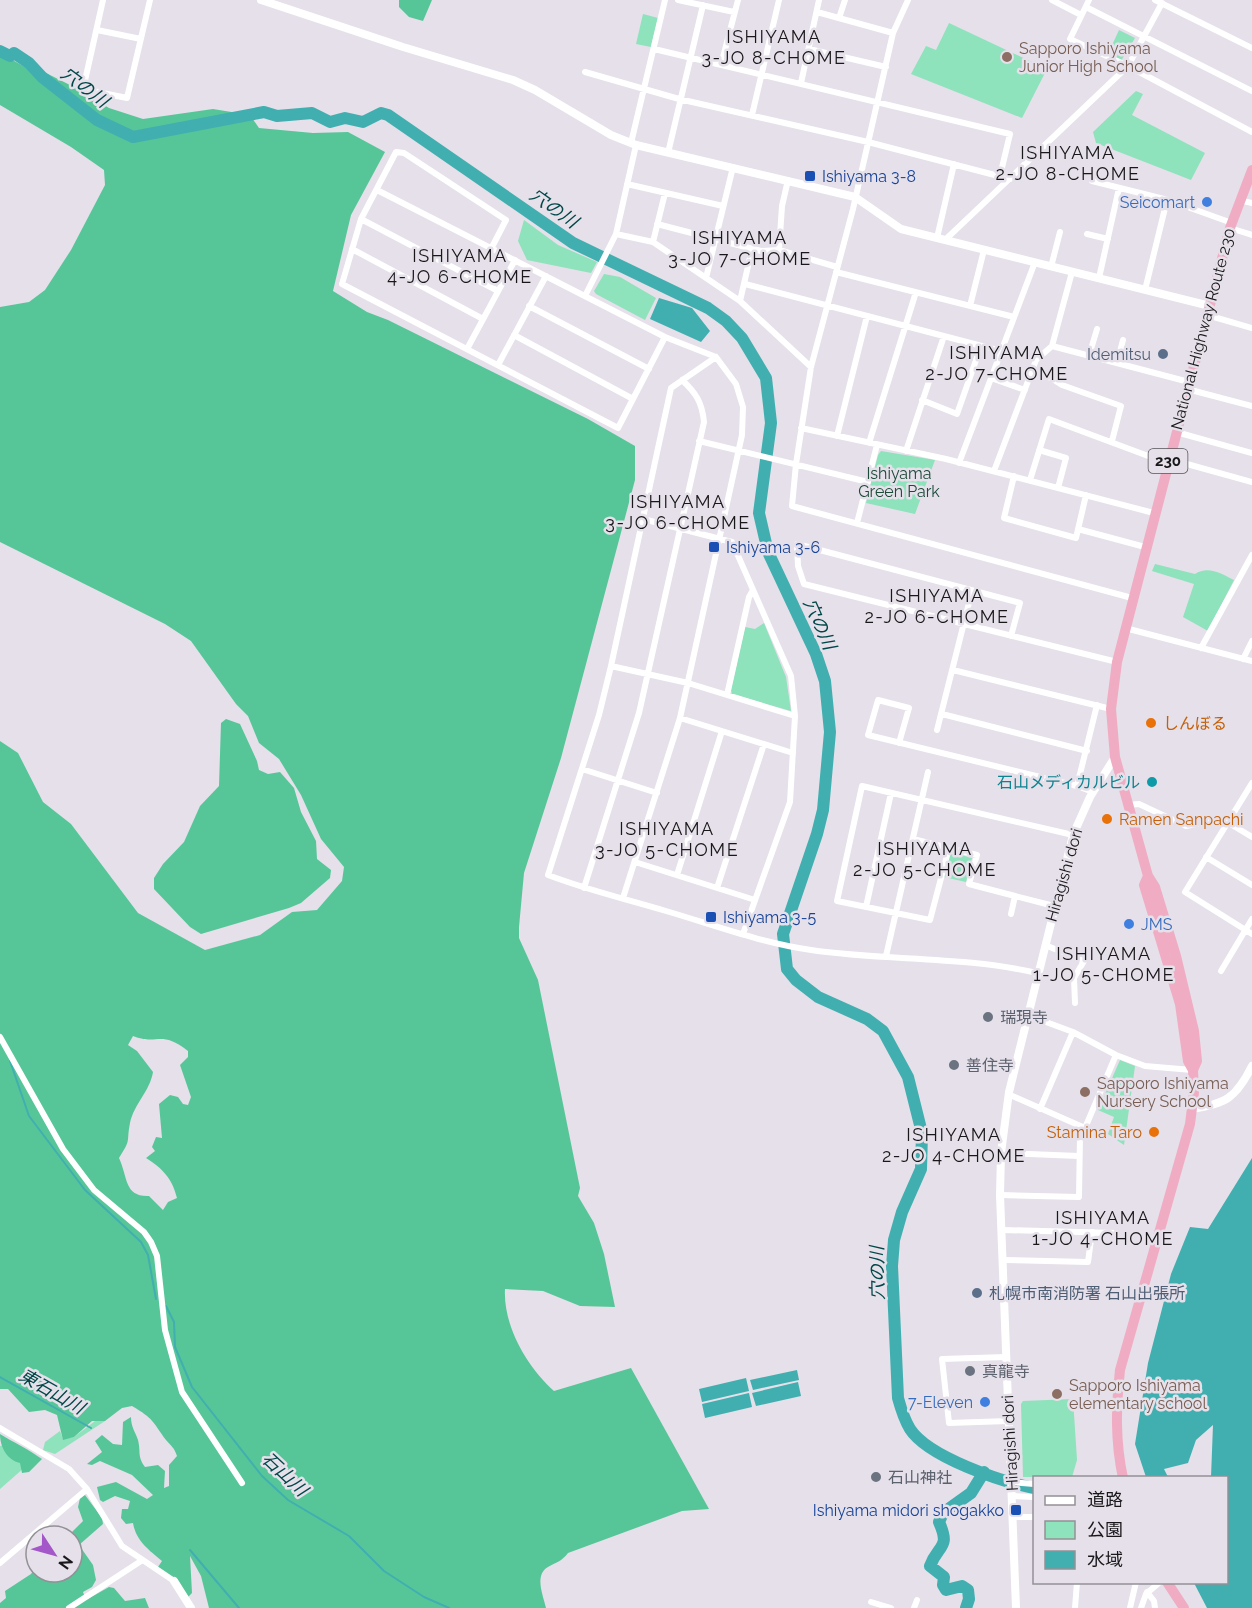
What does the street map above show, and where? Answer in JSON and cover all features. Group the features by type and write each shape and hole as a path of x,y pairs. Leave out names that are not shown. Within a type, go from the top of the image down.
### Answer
{"highway":[{"name":"National Highway Route 230","path":"1123,1476 1118,1455 1116,1411 1120,1370 1190,1124 1193,1070 1197,1061 1188,999 1155,887 1148,876 1115,757 1111,709 1117,662 1145,547 1231,226 1252,170"},
{"path":"1166,1584 1184,1608"}],"street":[{"path":"103,0 84,84 88,90 127,98 150,0"},
{"path":"261,0 403,48 513,80 633,144 855,197 901,229 1144,290 1252,327"},
{"path":"585,296 616,234 644,90 665,0"},
{"path":"678,0 735,12"},
{"path":"721,65 738,0"},
{"path":"752,115 779,0"},
{"path":"801,83 819,0"},
{"path":"839,18 845,0"},
{"path":"908,0 894,33 811,367 792,506 1132,598"},
{"path":"1052,0 1081,15"},
{"path":"941,239 1010,179 1128,66 1145,35 1158,2 1252,48"},
{"path":"1252,91 1088,3 1070,39 1128,66 1252,132"},
{"path":"668,153 703,5"},
{"path":"817,12 894,33"},
{"path":"97,30 141,39"},
{"path":"809,49 886,67"},
{"path":"654,50 878,101 1010,134 1000,176"},
{"path":"585,72 679,99 868,142 1010,179"},
{"path":"492,247 506,220 404,153 396,152 360,219 342,284 618,428 665,337"},
{"path":"941,239 954,164"},
{"path":"706,278 733,167"},
{"path":"779,250 782,206 788,180"},
{"path":"1092,181 1167,200 1252,235"},
{"path":"627,184 723,206"},
{"path":"1099,278 1119,188"},
{"path":"377,190 665,337 716,357 736,384 743,407 738,450 720,538 680,718 623,898"},
{"path":"653,242 665,193"},
{"path":"1144,290 1167,200"},
{"path":"1239,200 1252,203"},
{"path":"360,219 498,291"},
{"path":"657,224 752,249 779,250 916,292 1014,317"},
{"path":"1052,267 1060,232"},
{"path":"616,234 653,242 740,301 811,367"},
{"path":"1087,234 1108,239"},
{"path":"352,249 483,319"},
{"path":"740,301 752,249"},
{"path":"970,306 984,250"},
{"path":"467,349 515,260"},
{"path":"959,463 1035,262"},
{"path":"994,471 1036,360 1052,346 1072,272"},
{"path":"498,365 546,276"},
{"path":"745,284 1001,351"},
{"path":"869,443 908,326 916,292"},
{"path":"529,306 649,369"},
{"path":"837,436 867,316"},
{"path":"1089,356 1096,329"},
{"path":"514,335 633,399"},
{"path":"906,452 944,336"},
{"path":"1117,363 1123,340"},
{"path":"922,400 957,414 981,346"},
{"path":"1052,346 1117,363 1252,406"},
{"path":"716,357 671,388 611,666 582,769 548,875 584,888 774,944 1003,965 1037,973"},
{"path":"1032,372 1051,378 1062,386 1121,406 1112,441"},
{"path":"991,378 1025,390"},
{"path":"584,888 639,713 704,422 701,404 696,394 682,380"},
{"path":"1030,480 1049,419 1168,461 1252,482"},
{"path":"801,428 994,471 1154,513"},
{"path":"1176,432 1252,453"},
{"path":"699,441 868,482"},
{"path":"856,524 878,445"},
{"path":"1039,450 1066,458 1058,488"},
{"path":"1014,476 1004,518 1076,538 1086,495"},
{"path":"643,519 732,542 791,676 795,716 790,802 743,934"},
{"path":"1078,529 1145,547"},
{"path":"1011,636 1020,603 797,544 798,566 804,584 1011,636 1117,662"},
{"path":"1201,648 1252,555"},
{"path":"1245,569 1252,573"},
{"path":"727,695 749,597 753,590"},
{"path":"937,730 972,591"},
{"path":"1125,628 1252,661"},
{"path":"1243,659 1252,641"},
{"path":"611,666 688,682 795,716"},
{"path":"953,670 1111,709"},
{"path":"899,743 909,708 878,700 868,735 899,743 1077,786 1093,792"},
{"path":"1077,786 1097,705"},
{"path":"942,714 1087,751"},
{"path":"680,718 793,753"},
{"path":"677,875 722,731"},
{"path":"717,888 764,744"},
{"name":"Hiragishi dori","path":"1016,1608 1000,1195 1008,1094 1073,835 1093,792 1115,757"},
{"path":"582,769 657,793"},
{"path":"886,956 928,772"},
{"path":"1249,932 1185,892 1252,783"},
{"path":"949,848 930,920 837,901 862,786 1073,835"},
{"path":"866,907 891,793"},
{"path":"1244,795 1252,797"},
{"path":"1127,805 1139,804 1186,826 1222,819 1252,837"},
{"path":"913,839 977,855 969,884 1054,906"},
{"path":"1206,857 1252,885"},
{"path":"635,862 755,900"},
{"path":"1011,914 1015,896"},
{"path":"1221,971 1249,932 1252,919"},
{"path":"1045,945 1084,961 1074,978 1076,1003"},
{"path":"1028,1015 1073,1032 1116,1055 1144,1066 1193,1070"},
{"path":"1040,1109 1073,1032"},
{"path":"0,1037 63,1149 94,1190 144,1232 151,1242 157,1256 166,1338 182,1392 242,1483"},
{"path":"1000,1195 1079,1197 1080,1135 1116,1055"},
{"path":"1191,1109 1213,1107 1231,1097 1242,1087 1252,1066"},
{"path":"1008,1094 1085,1128"},
{"path":"1002,1153 1079,1156"},
{"path":"1002,1230 1116,1233"},
{"path":"1003,1260 1088,1262 1092,1233"},
{"path":"1006,1357 942,1359 949,1423 1008,1421"},
{"path":"0,1428 69,1469 87,1488 116,1538 141,1561 174,1581 191,1608"},
{"path":"1011,1479 1033,1484"},
{"path":"0,1563 87,1488"},
{"path":"1012,1494 1033,1497"},
{"path":"1013,1517 1033,1517"},
{"path":"69,1608 141,1561"},
{"path":"1075,1608 1077,1584"},
{"path":"1130,1608 1136,1584"},
{"path":"1141,1608 1147,1592 1163,1584"},
{"path":"1147,1592 1154,1601 1155,1608"},
{"path":"914,1608 917,1600"},
{"path":"872,1602 891,1608"}],"green space":[{"path":"399,0 432,0 423,21 409,17 399,7"},
{"path":"643,14 658,18 651,47 636,44"},
{"path":"949,23 1047,69 1022,118 911,74 926,46 936,50"},
{"path":"1119,30 1135,38 1121,61 1108,54"},
{"path":"0,53 25,67 48,74 80,90 109,108 143,119 213,109 250,115 259,128 313,133 348,132 385,152 351,215 333,291 367,312 388,320 588,419 635,446 635,480 561,758 524,873 519,927 519,938 538,980 580,1188 578,1196 594,1223 604,1254 615,1307 580,1306 543,1291 505,1289 505,1303 513,1331 526,1358 554,1391 631,1368 709,1509 682,1511 568,1553 541,1575 546,1608 209,1608 201,1576 190,1556 192,1593 187,1598 158,1567 162,1561 140,1540 133,1523 126,1524 121,1518 122,1509 128,1509 130,1501 115,1496 103,1502 100,1500 97,1487 116,1482 147,1499 153,1495 132,1475 100,1461 92,1465 87,1464 102,1452 95,1441 102,1435 113,1444 122,1445 123,1422 131,1417 140,1457 145,1467 158,1465 165,1471 164,1488 169,1486 169,1465 177,1456 152,1421 132,1406 122,1408 105,1421 92,1421 74,1437 63,1440 57,1415 45,1410 29,1412 8,1389 0,1389 0,741 18,753 43,802 71,824 138,913 205,950 260,935 292,912 317,910 342,881 344,867 321,839 301,795 279,759 259,743 248,716 236,704 191,641 165,624 0,542 0,307 29,302 45,290 71,250 105,185 104,170 71,147 0,105","holes":["133,1036 141,1039 165,1039 179,1044 188,1051 188,1057 180,1065 191,1097 188,1105 183,1104 178,1097 170,1095 159,1104 162,1138 156,1137 152,1147 155,1151 146,1158 166,1175 175,1191 177,1198 168,1202 163,1210 149,1196 135,1193 131,1189 119,1158 127,1143 132,1116 149,1085 153,1072 137,1051 128,1045"]},
{"path":"1136,91 1143,94 1132,115 1205,153 1191,180 1096,143 1093,132"},
{"path":"524,220 558,245 597,262 591,273 527,260 518,241"},
{"path":"604,274 620,277 656,298 645,320 596,294 594,291"},
{"name":"Ishiyama Green Park","path":"881,451 935,460 915,514 866,503"},
{"path":"1155,564 1195,574 1210,570 1234,580 1208,631 1183,617 1194,584 1152,571"},
{"path":"764,623 786,677 791,711 732,694 745,627 755,629"},
{"path":"226,719 240,724 259,770 268,774 280,772 294,788 301,812 316,841 317,859 331,870 330,878 301,903 201,934 190,927 154,889 154,878 163,864 184,842 200,806 219,786 221,723"},
{"path":"950,852 972,858 966,882 944,877"},
{"path":"1120,1060 1135,1066 1124,1145 1108,1134 1114,1117 1098,1110"},
{"path":"1073,1399 1077,1460 1072,1476 1023,1477 1021,1404 1023,1401"},
{"path":"99,1418 105,1421 55,1454 43,1450 45,1442 60,1431 63,1439 74,1437"},
{"path":"0,1434 42,1459 29,1472 22,1473 20,1463 11,1459 5,1452"},
{"path":"6,1445 33,1460 0,1489 0,1446"},
{"path":"85,1495 102,1518 103,1524 84,1541 84,1524 80,1524 83,1521 78,1507 80,1498"},
{"path":"84,1552 93,1565 96,1580 92,1587 83,1592 86,1600 109,1587 114,1588 125,1601 145,1598 149,1608 0,1608 0,1603 6,1598 5,1591 24,1579 24,1584 84,1584"}],"water":[{"path":"659,298 692,308 710,331 701,342 650,319"},
{"path":"1252,1158 1252,1608 1207,1608 1195,1584 1228,1584 1228,1476 1211,1476 1213,1425 1196,1440 1188,1463 1164,1469 1168,1476 1146,1476 1135,1444 1148,1363 1171,1274 1190,1227 1208,1229"},
{"path":"797,1370 799,1380 753,1390 750,1380"},
{"path":"746,1378 749,1391 702,1402 699,1389"},
{"path":"798,1382 801,1396 756,1406 752,1393"},
{"path":"749,1393 752,1407 705,1418 702,1404"}],"waterway":[{"name":"穴の川","path":"0,51 10,56 14,53 97,120 133,137 264,112 277,116 312,113 330,122 345,118 363,122 381,113 388,115 573,243 708,308 726,321 742,338 766,378 771,423 759,513 768,552 816,654 825,681 830,732 823,810 783,934 787,969 796,980 818,997 867,1019 883,1031 908,1077 922,1133 921,1169 902,1212 894,1240 892,1266 898,1398 906,1421 919,1439 949,1458 985,1474 1033,1488"},
{"name":"石山川","path":"10,1061 29,1116 85,1190 141,1242 148,1255 156,1299"},
{"name":"石山川","path":"166,1306 174,1322 175,1347 192,1387 262,1476 288,1500 349,1536 384,1571 424,1597 449,1608"},
{"name":"東石山川","path":"0,1377 91,1428"},
{"name":"穴の川","path":"966,1608 969,1599 968,1590 962,1586 946,1590 943,1585 944,1577 930,1566 944,1542 939,1522 943,1513 971,1493 984,1472"},
{"name":"東石山川","path":"190,1550 239,1608"}],"place":[{"name":"Sapporo Ishiyama Junior High School","path":"1007,57"},
{"name":"Ishiyama 3-8","path":"810,176"},
{"name":"Seicomart","path":"1207,202"},
{"name":"Idemitsu","path":"1163,354"},
{"name":"Ishiyama 3-6","path":"714,547"},
{"name":"しんぼる","path":"1151,723"},
{"name":"石山メディカルビル","path":"1152,782"},
{"name":"Ramen Sanpachi","path":"1107,819"},
{"name":"Ishiyama 3-5","path":"711,917"},
{"name":"JMS","path":"1129,924"},
{"name":"瑞現寺","path":"988,1017"},
{"name":"善住寺","path":"954,1065"},
{"name":"Sapporo Ishiyama Nursery School","path":"1085,1092"},
{"name":"Stamina Taro","path":"1154,1132"},
{"name":"札幌市南消防署 石山出張所","path":"977,1293"},
{"name":"真龍寺","path":"970,1371"},
{"name":"Sapporo Ishiyama elementary school","path":"1057,1394"},
{"name":"7-Eleven","path":"985,1402"},
{"name":"石山神社","path":"876,1477"},
{"name":"Ishiyama midori shogakko","path":"1016,1510"}],"district":[{"name":"ISHIYAMA 3-JO 8-CHOME","path":"774,46"},
{"name":"ISHIYAMA 2-JO 8-CHOME","path":"1068,162"},
{"name":"ISHIYAMA 3-JO 7-CHOME","path":"740,247"},
{"name":"ISHIYAMA 4-JO 6-CHOME","path":"460,265"},
{"name":"ISHIYAMA 2-JO 7-CHOME","path":"997,362"},
{"name":"ISHIYAMA 3-JO 6-CHOME","path":"678,511"},
{"name":"ISHIYAMA 2-JO 6-CHOME","path":"937,605"},
{"name":"ISHIYAMA 3-JO 5-CHOME","path":"667,838"},
{"name":"ISHIYAMA 2-JO 5-CHOME","path":"925,858"},
{"name":"ISHIYAMA 1-JO 5-CHOME","path":"1104,963"},
{"name":"ISHIYAMA 2-JO 4-CHOME","path":"954,1144"},
{"name":"ISHIYAMA 1-JO 4-CHOME","path":"1103,1227"}]}
